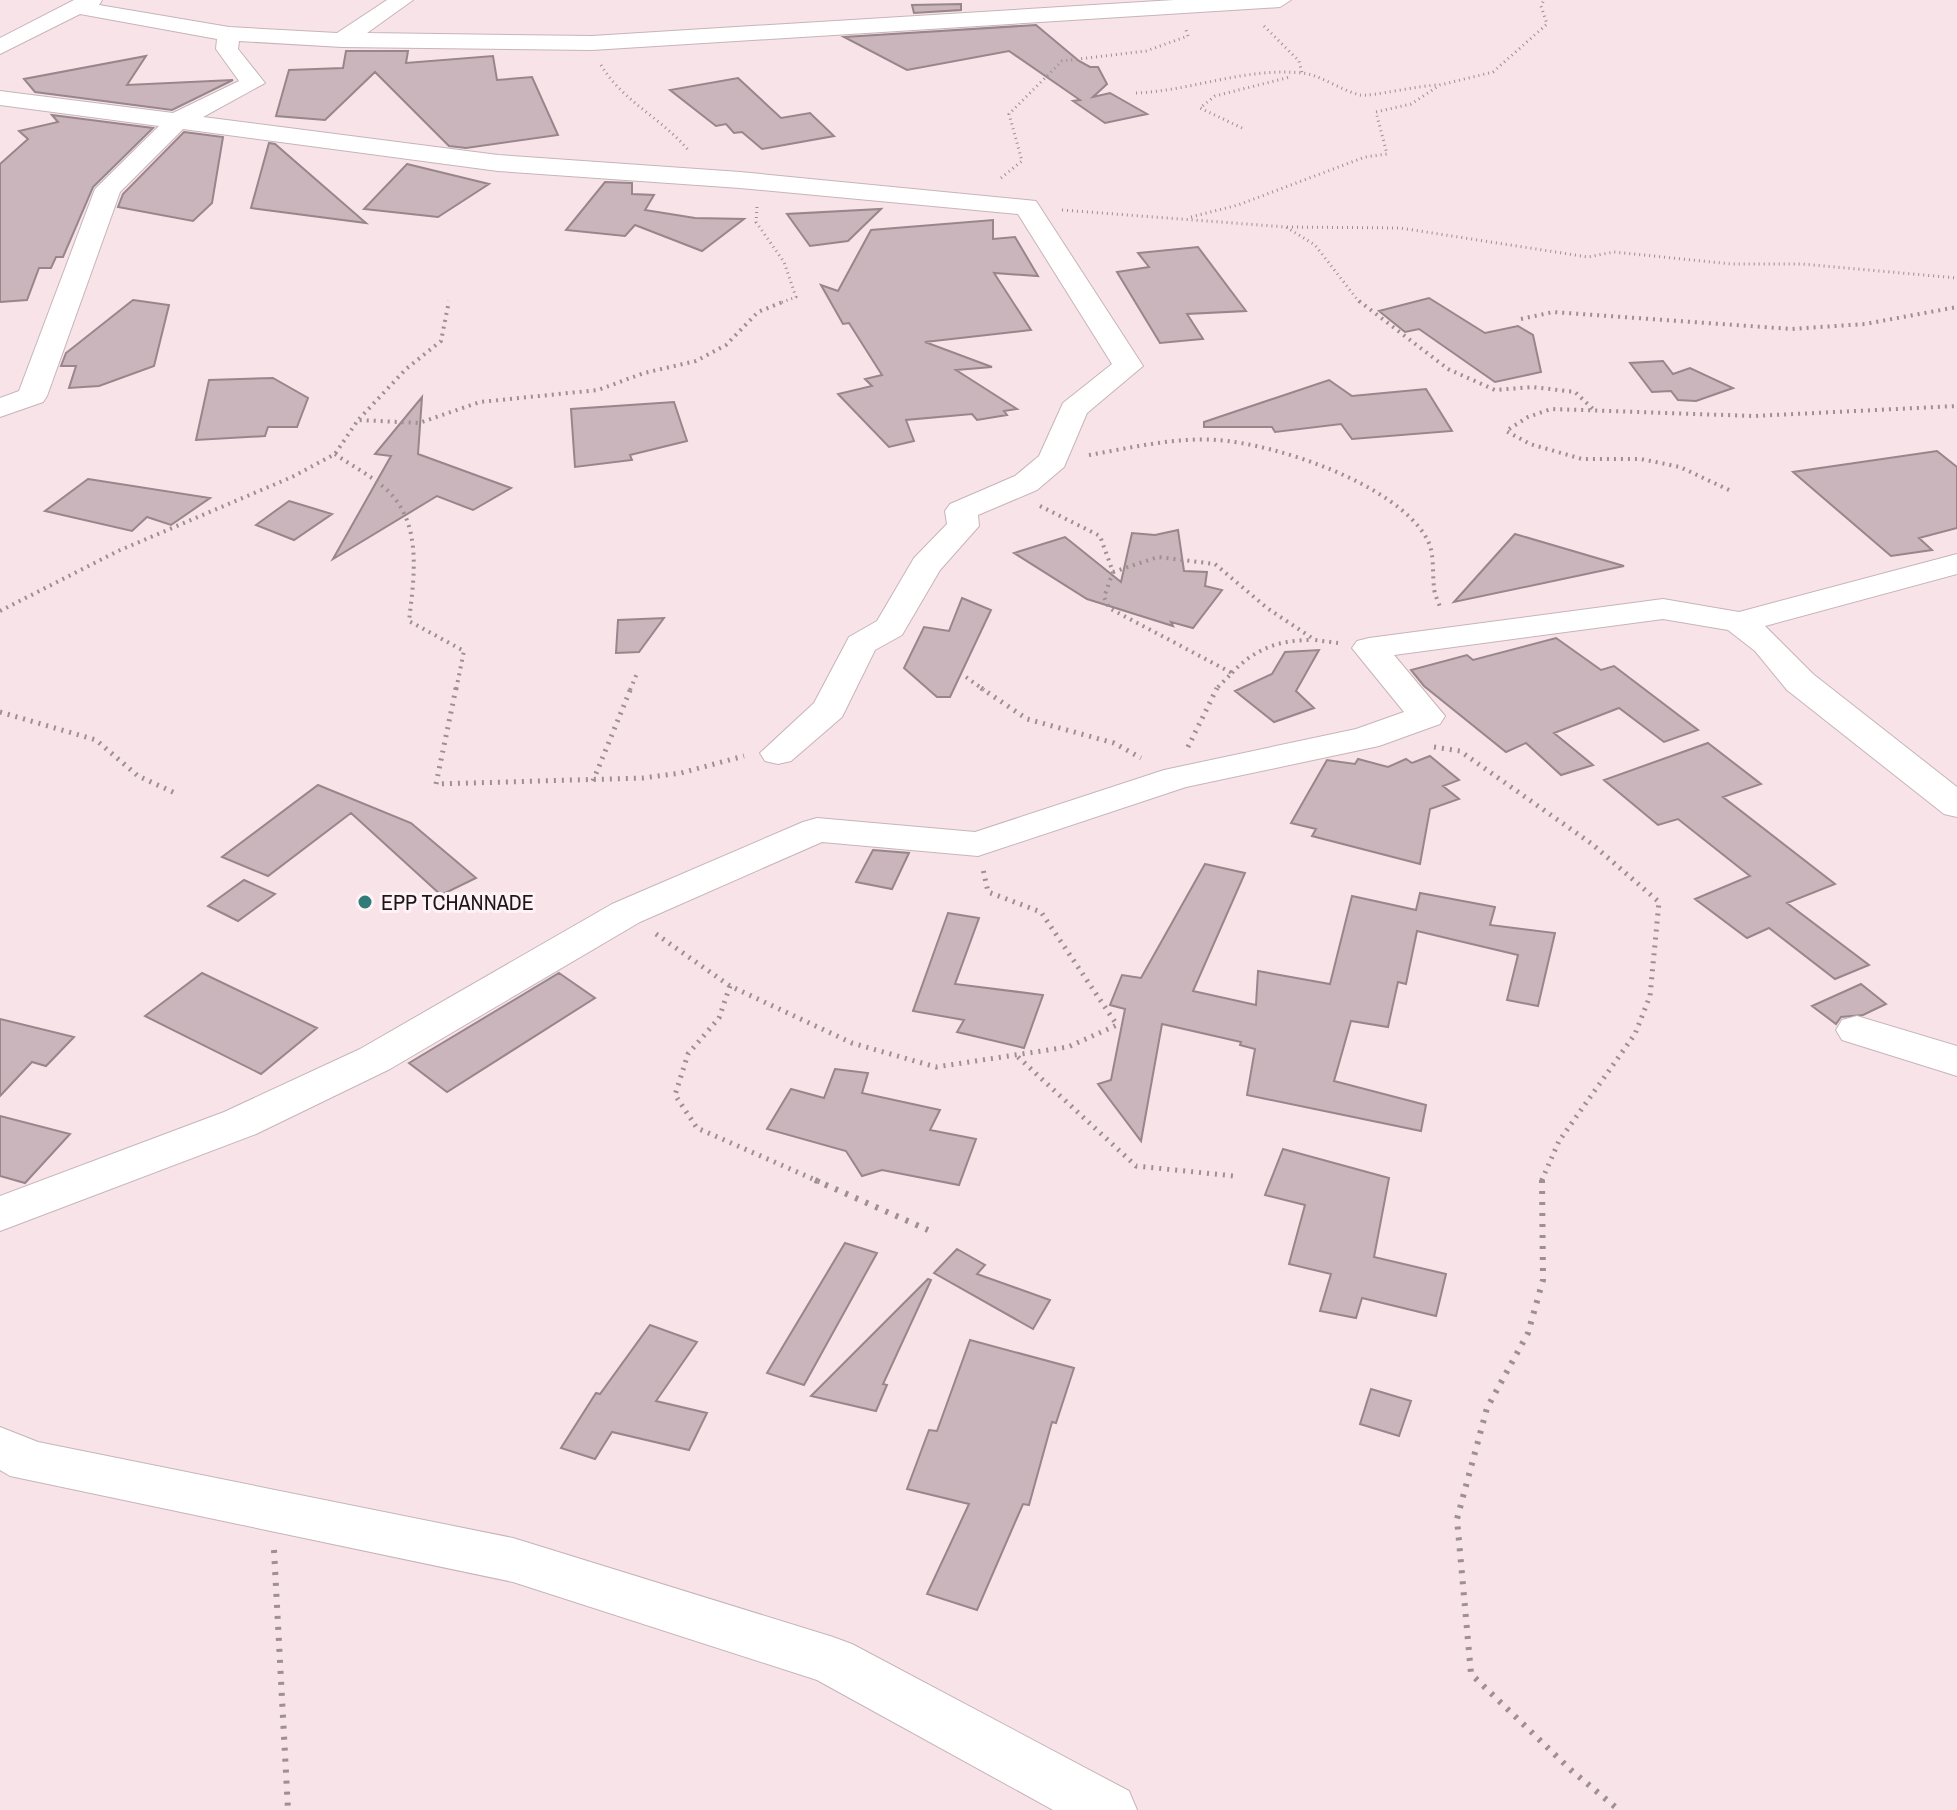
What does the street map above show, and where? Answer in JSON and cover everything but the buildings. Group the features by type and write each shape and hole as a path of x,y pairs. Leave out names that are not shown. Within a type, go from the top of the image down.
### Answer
{"street":[{"path":"342,40 402,0"},
{"path":"0,47 83,4 229,34 342,40 592,43 817,21 1159,9 1280,0"},
{"path":"12,15 49,20"},
{"path":"0,408 32,396 108,189 179,120 253,83 227,49 229,34"},
{"path":"0,98 179,120 325,143 498,163 740,180 1027,207 1128,366 1074,409 1053,460 1026,483 961,511 963,526 926,565 890,628 861,644 829,709 778,753"},
{"path":"1369,648 1663,609 1739,622 1957,564"},
{"path":"1739,622 1767,644 1800,682 1957,806"},
{"path":"0,1214 240,1123 375,1059 626,913 817,830 978,844 1177,778 1366,738 1427,716 1369,648"},
{"path":"1857,1030 1957,1061"},
{"path":"0,1447 28,1461 513,1560 833,1661 1108,1810"}],"path":[{"path":"1136,93 1167,92 1223,78 1303,73 1363,96 1414,85 1440,85 1493,72 1547,24 1541,6 1544,0"},
{"path":"1227,3 1299,61 1303,73"},
{"path":"1159,9 1184,22 1188,36 1146,51 1062,61 1009,114 1022,161 1001,179 1026,196 1027,207 1286,227 1329,224 1405,228 1588,257 1614,252 1731,264 1802,264 1957,278"},
{"path":"358,420 419,423 480,402 598,390 644,373 696,361 726,345 758,312 796,297 784,262 756,222 757,197 740,180 695,159 676,132 628,102 606,76 592,43"},
{"path":"1242,128 1200,108 1215,96 1303,73"},
{"path":"1183,220 1238,205 1365,157 1387,154 1376,112 1411,104 1440,85"},
{"path":"1286,227 1315,245 1362,306 1448,369 1495,390 1533,387 1575,392 1593,409"},
{"path":"0,611 118,551 252,495 335,454 358,420 406,369 441,341 449,301"},
{"path":"1521,319 1553,312 1791,329 1865,324 1957,307"},
{"path":"1729,490 1680,467 1641,459 1582,459 1530,444 1506,431 1528,417 1551,409 1754,416 1957,406"},
{"path":"1053,460 1139,446 1215,440 1275,449 1338,473 1386,496 1427,539 1436,574 1433,585 1440,608 1460,637"},
{"path":"335,454 388,492 406,516 415,553 409,621 464,651 436,784 593,781 675,775 723,758 778,753"},
{"path":"1026,483 1036,504 1100,536 1113,572 1104,597 1109,608 1232,673"},
{"path":"1113,572 1158,557 1215,564 1267,608 1315,640"},
{"path":"966,677 1027,719 1114,743 1177,778 1199,714 1211,693 1247,654 1293,639 1369,648"},
{"path":"593,781 638,671"},
{"path":"0,712 96,740 138,776 175,793"},
{"path":"1366,738 1460,751 1592,844 1659,902 1650,996 1635,1034 1559,1141 1541,1183 1543,1280 1528,1333 1487,1408 1457,1519 1471,1674 1572,1771 1619,1810"},
{"path":"626,913 730,986 852,1043 936,1067 1068,1047 1117,1025 1041,912 988,892 978,844"},
{"path":"730,986 719,1018 688,1054 675,1095 697,1128 928,1230"},
{"path":"1017,1056 1136,1166 1234,1176"},
{"path":"272,1509 288,1810"}],"place":[{"name":"EPP TCHANNADE","path":"365,902"}]}
